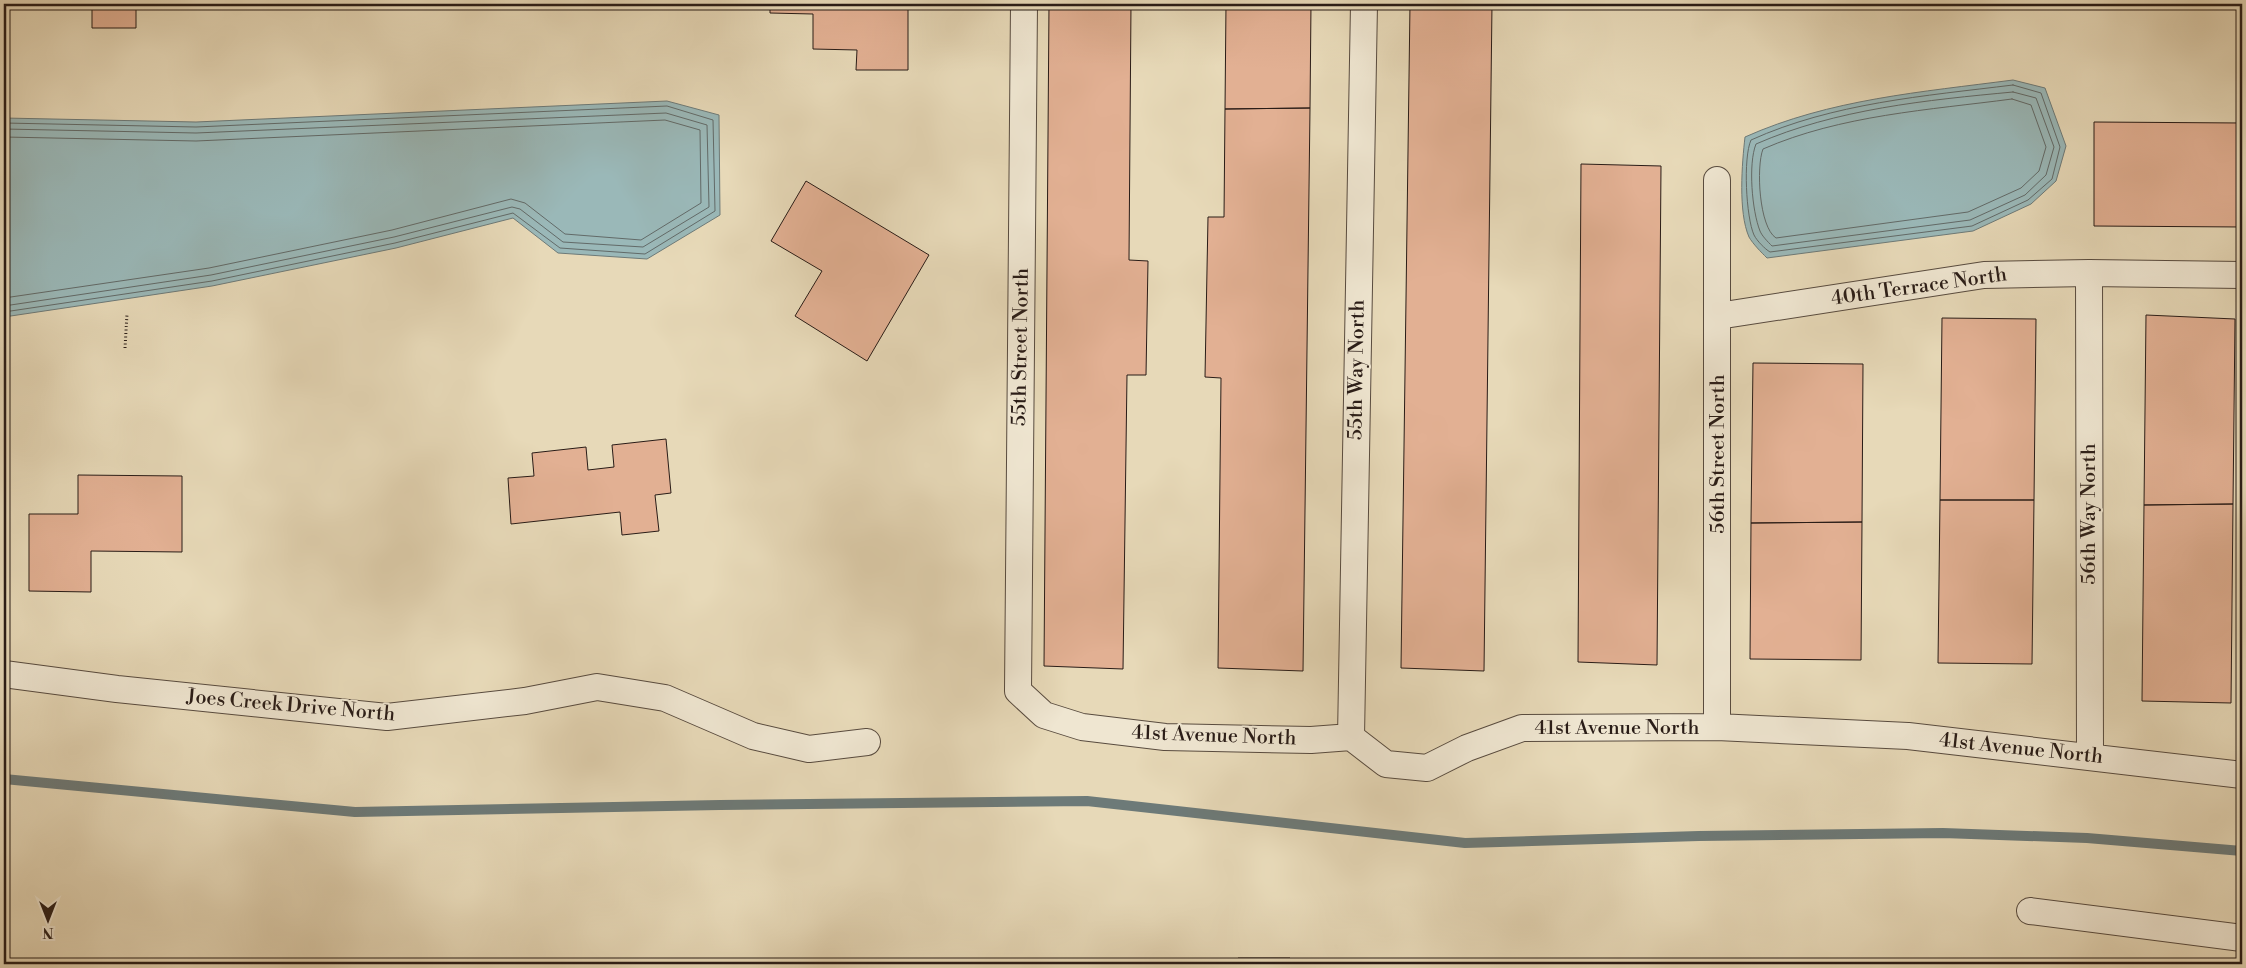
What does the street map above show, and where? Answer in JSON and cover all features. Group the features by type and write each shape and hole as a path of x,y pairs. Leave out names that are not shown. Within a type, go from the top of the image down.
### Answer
{"street":[{"name":"55th Street North","path":"1018,691 1024,4"},
{"name":"55th Way North","path":"1350,737 1364,4"},
{"name":"56th Street North","path":"1717,180 1717,727"},
{"name":"40th Terrace North","path":"1718,316 1984,275 2089,273 2242,275"},
{"name":"56th Way North","path":"2089,273 2090,756"},
{"name":"Joes Creek Drive North","path":"4,674 117,689 387,717 525,701 597,687 665,698 753,736 809,749 867,742"},
{"name":"41st Avenue North","path":"1018,691 1044,715 1082,727 1165,737 1311,740 1350,737 1386,764 1427,768 1467,748 1522,728 1717,727 1908,736 2242,775"},
{"path":"2030,912 2242,938"}],"path":[{"path":"125,348 127,314"}],"water":[{"path":"2013,80 2045,88 2066,146 2056,181 2031,204 1973,231 1767,258 1749,237 1742,201 1745,137 1777,124 1843,105 1911,93"},
{"path":"667,101 719,115 720,215 647,259 558,253 513,218 396,248 212,286 4,317 4,118 196,122"}],"building":[{"path":"35,4 136,4 136,28 92,28 92,6"},
{"path":"770,4 908,4 908,70 856,70 857,50 813,49 813,14 770,13"},
{"path":"1049,4 1131,4 1129,260 1148,261 1146,375 1127,375 1123,669 1044,666"},
{"path":"1226,4 1311,4 1310,108 1225,109"},
{"path":"1410,4 1492,4 1484,671 1401,668"},
{"path":"1582,4 1741,4 1741,7 1582,7"},
{"path":"1741,4 1896,4 1896,7 1741,7"},
{"path":"1896,4 2073,4 2073,7 1896,7"},
{"path":"2073,4 2228,4 2228,7 2073,7"},
{"path":"2228,4 2242,4 2242,7 2228,7"},
{"path":"1310,108 1303,671 1218,668 1221,378 1205,377 1208,217 1224,217 1225,109"},
{"path":"2094,122 2242,123 2242,227 2094,226"},
{"path":"1581,164 1661,166 1657,665 1578,662"},
{"path":"806,181 929,255 867,361 795,316 822,271 771,241"},
{"path":"2146,315 2235,319 2233,504 2144,505"},
{"path":"1942,318 2036,319 2034,500 1940,500"},
{"path":"1753,363 1863,364 1862,522 1751,523"},
{"path":"666,439 671,493 655,495 659,531 622,535 620,512 511,524 508,478 534,476 532,453 586,447 588,470 614,467 612,445"},
{"path":"78,475 182,476 182,552 91,551 91,592 29,591 29,514 78,514"},
{"path":"1940,500 2034,500 2032,664 1938,663"},
{"path":"2233,504 2231,703 2142,701 2144,505"},
{"path":"1862,522 1861,660 1750,659 1751,523"},
{"path":"1238,958 1290,958 1290,964 1238,964"}],"waterway":[{"path":"4,779 355,812 720,805 1087,801 1465,843 1699,836 1943,833 2087,838 2242,851"}]}
